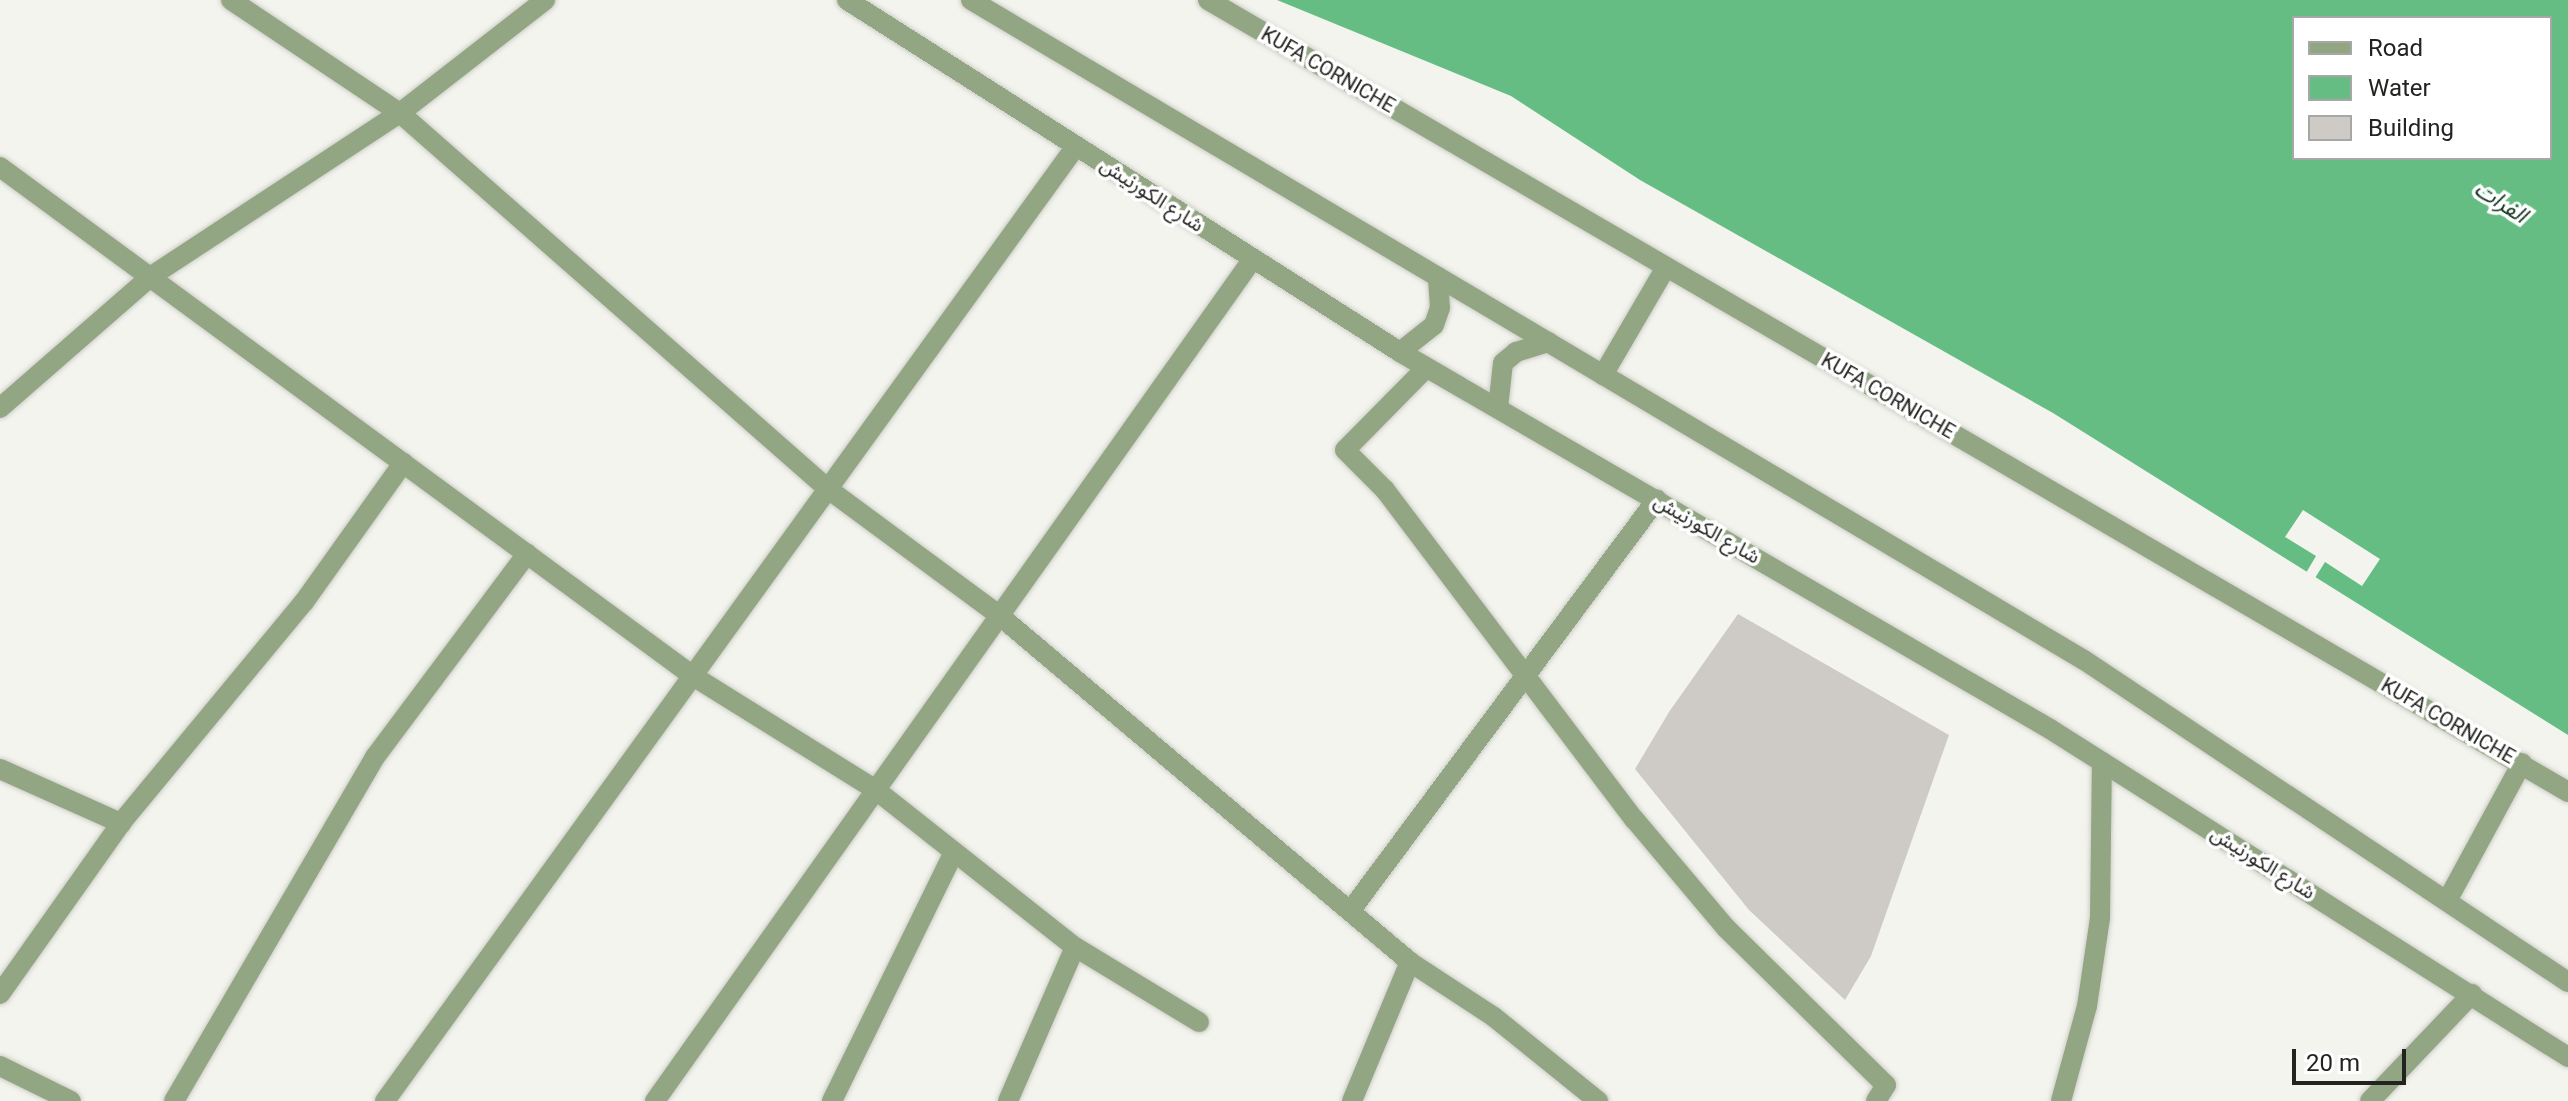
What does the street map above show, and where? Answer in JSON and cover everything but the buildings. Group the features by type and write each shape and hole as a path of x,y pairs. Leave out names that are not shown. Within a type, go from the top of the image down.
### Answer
{"street":[{"path":"231,0 400,113 828,489 1000,616 1410,962 1494,1017 1598,1101"},
{"path":"0,408 150,277 400,113 545,0"},
{"name":"شارع الكورنيش","path":"847,0 1426,368 1657,499 2102,762 2568,1057"},
{"path":"971,0 2084,660 2568,982"},
{"name":"KUFA CORNICHE","path":"1208,0 2568,792"},
{"path":"385,1101 1076,146"},
{"path":"0,167 693,676 876,790 1075,947 1199,1022"},
{"path":"655,1101 1252,260"},
{"path":"1603,375 1666,267"},
{"path":"1400,352 1434,325 1440,308 1438,277"},
{"path":"1498,408 1503,363 1516,352 1548,342"},
{"path":"1426,368 1345,450 1385,490 1635,820 1726,928 1886,1085 1876,1101"},
{"path":"0,994 121,823 304,602 403,463"},
{"path":"1351,910 1657,499"},
{"path":"174,1101 375,757 527,554"},
{"path":"2061,1101 2087,1006 2100,918 2102,762"},
{"path":"2447,901 2522,763"},
{"path":"0,769 121,823"},
{"path":"832,1101 954,852"},
{"path":"1008,1101 1075,947"},
{"path":"1352,1101 1410,962"},
{"path":"2370,1101 2472,994"},
{"path":"0,1066 71,1101"}],"water":[{"name":"الفرات","path":"1277,0 2568,0 2568,735 2053,413 1640,180 1511,96"}],"pier":[{"path":"2303,510 2380,559 2362,586 2325,562 2315,578 2306,573 2316,556 2285,537"}]}
